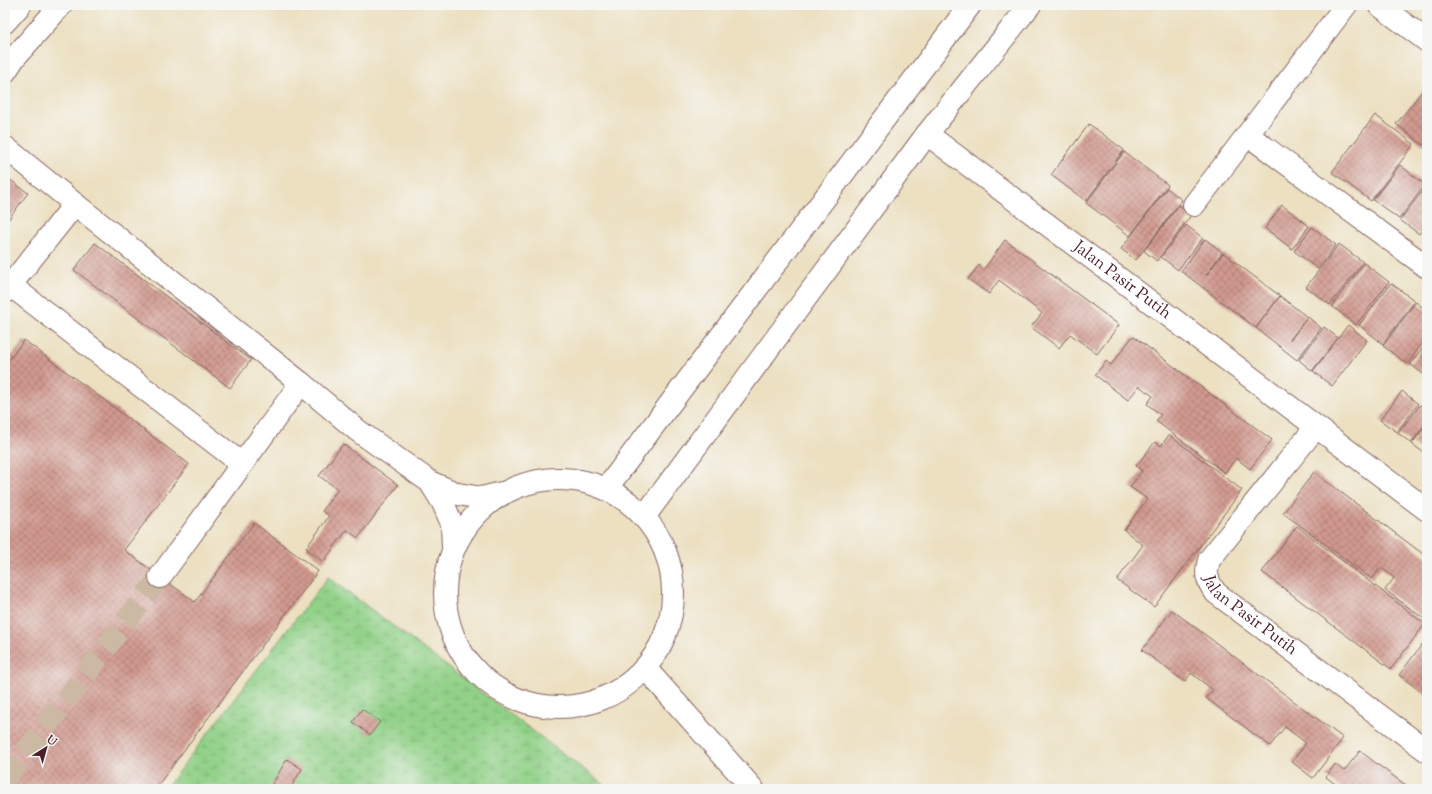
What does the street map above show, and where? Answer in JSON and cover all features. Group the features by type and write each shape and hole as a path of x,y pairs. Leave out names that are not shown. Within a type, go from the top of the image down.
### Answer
{"street":[{"path":"5,22 20,5"},
{"path":"8,59 61,5"},
{"path":"606,489 970,5"},
{"path":"644,517 927,134 1030,5"},
{"path":"1194,205 1346,5"},
{"path":"1379,5 1427,41"},
{"name":"Jalan Pasir Putih","path":"927,134 1427,510"},
{"path":"1248,135 1427,267"},
{"path":"5,147 74,204 301,383 357,430 430,482 458,494 482,498 537,480 572,479 606,489 644,517 662,545 672,576 673,609 664,640 646,669 615,694 576,707 536,706 498,691 468,663 449,627 444,587 453,547 452,524 443,503 430,482"},
{"path":"74,204 8,289 242,464"},
{"path":"160,577 301,383"},
{"name":"Jalan Pasir Putih","path":"1316,427 1209,560 1206,571 1208,582 1216,593 1427,751"},
{"path":"453,547 476,514 504,492"},
{"path":"646,669 753,789"}],"green space":[{"path":"328,577 610,789 165,789"}],"building":[{"path":"1424,89 1427,91 1427,140 1423,145 1396,124"},
{"path":"1375,115 1414,144 1371,201 1332,172"},
{"path":"1089,124 1124,150 1086,201 1051,175"},
{"path":"1124,152 1168,185 1130,236 1086,203"},
{"path":"1400,165 1425,185 1399,219 1373,200"},
{"path":"5,176 28,193 5,224"},
{"path":"1427,185 1427,224 1419,234 1400,220"},
{"path":"1167,188 1182,200 1136,260 1121,249"},
{"path":"1179,205 1192,214 1157,261 1144,251"},
{"path":"1282,205 1309,226 1292,249 1265,228"},
{"path":"1186,225 1203,238 1178,270 1161,257"},
{"path":"1312,227 1336,245 1318,269 1294,251"},
{"path":"1205,239 1222,252 1206,276 1223,253 1280,296 1256,328 1181,271"},
{"path":"1005,240 1119,325 1097,354 1070,334 1059,348 1031,327 1042,313 999,280 989,294 968,279 979,265 984,269"},
{"path":"95,243 251,360 230,388 74,270"},
{"path":"1339,244 1363,262 1330,305 1306,287"},
{"path":"1364,263 1389,282 1356,325 1332,306"},
{"path":"1391,283 1415,301 1383,344 1359,325"},
{"path":"1280,296 1307,317 1290,340 1308,317 1321,328 1297,360 1256,328"},
{"path":"1416,302 1427,311 1427,337 1407,364 1383,346"},
{"path":"1348,325 1367,340 1332,386 1313,371"},
{"path":"1324,327 1338,338 1312,371 1299,360"},
{"path":"1133,336 1272,440 1250,469 1236,458 1225,473 1156,421 1161,415 1147,404 1153,396 1139,386 1128,400 1095,375 1106,361 1111,365"},
{"path":"24,340 189,464 124,550 195,602 254,523 318,571 155,789 5,789 5,365"},
{"path":"1427,342 1427,377 1410,364"},
{"path":"1402,391 1418,404 1397,432 1380,420"},
{"path":"1420,405 1427,410 1427,422 1411,443 1398,433"},
{"path":"1427,423 1427,455 1412,444"},
{"path":"1169,435 1242,490 1154,607 1117,580 1143,545 1124,530 1147,499 1130,487 1142,471 1136,466 1155,442 1161,446"},
{"path":"343,444 398,485 358,538 347,530 323,562 306,548 329,516 322,511 338,489 319,476"},
{"path":"1314,472 1427,557 1427,621 1385,590 1394,578 1381,567 1372,579 1283,513"},
{"path":"1297,526 1425,624 1391,669 1262,572"},
{"path":"1172,610 1343,738 1313,778 1292,762 1306,743 1285,727 1270,746 1206,698 1213,690 1191,673 1185,682 1142,650"},
{"path":"1427,638 1427,696 1399,675"},
{"path":"362,709 380,722 370,735 353,722"},
{"path":"1360,751 1411,789 1342,789 1326,777 1335,764 1344,771"},
{"path":"287,759 302,769 290,789 276,789 271,786"}],"tunnel":[{"path":"5,779 160,577"}]}
